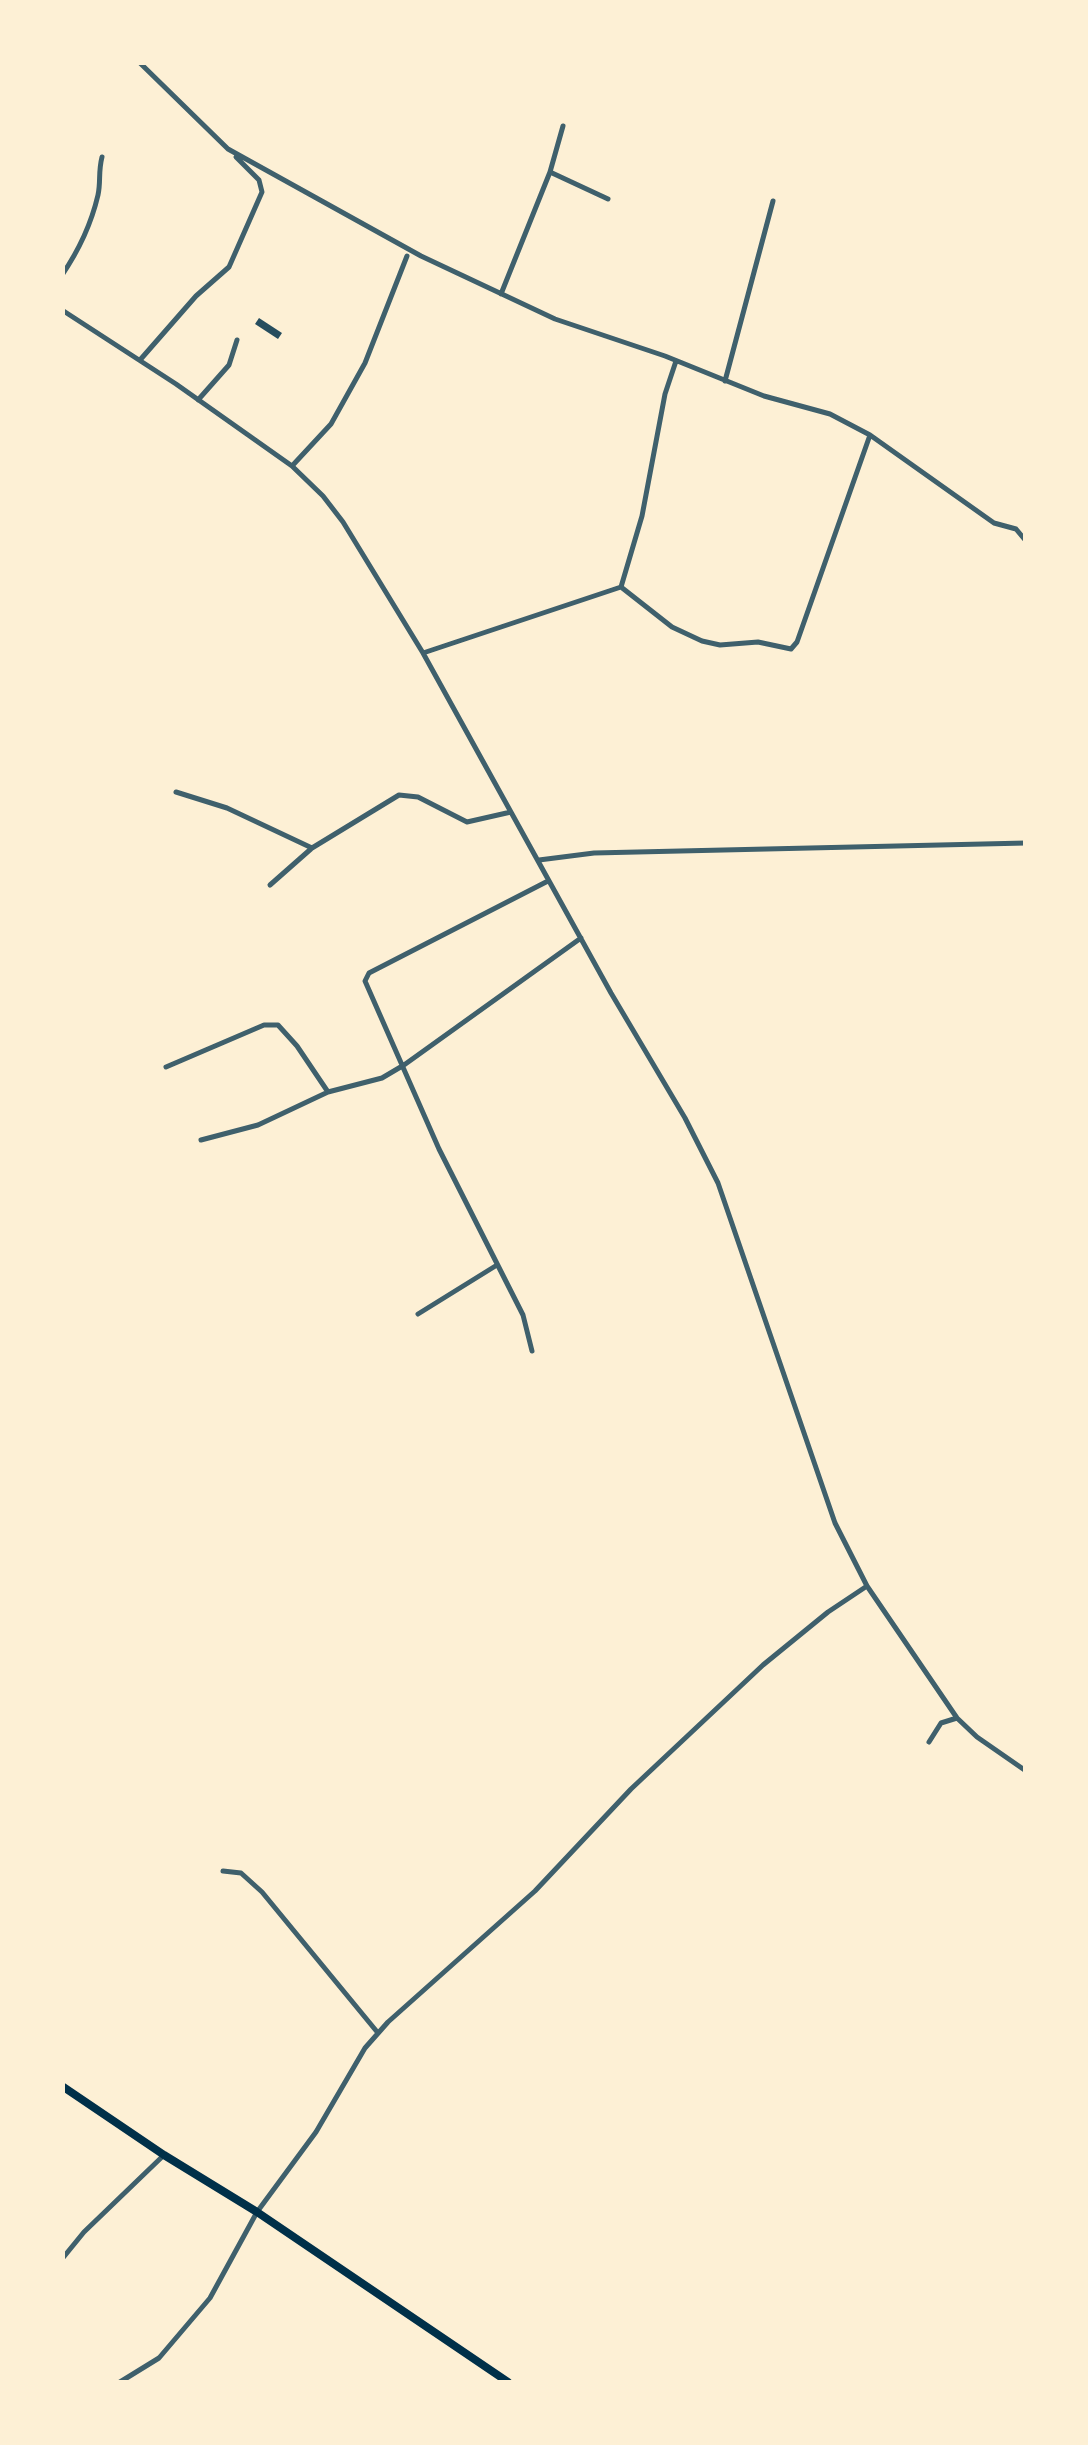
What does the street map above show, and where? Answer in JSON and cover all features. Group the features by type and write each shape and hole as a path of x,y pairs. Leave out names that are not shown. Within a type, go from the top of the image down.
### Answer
{"main road":[{"path":"62,2086 508,2382"}],"street":[{"path":"138,62 259,180 262,192 229,266 196,296 140,360"},
{"path":"501,294 550,172 563,126"},
{"path":"228,149 421,256 555,319 764,396 830,414 870,435 994,522 1016,530 1026,541"},
{"path":"62,275 82,244 98,193 97,174 102,157"},
{"path":"550,172 608,199"},
{"path":"726,381 773,201"},
{"path":"292,466 331,424 365,363 407,256"},
{"path":"62,310 292,466 323,496 342,522 424,653 581,938 686,1118 718,1183 830,1508 867,1586 957,1718 976,1737 1026,1770"},
{"path":"198,400 229,365 237,340"},
{"path":"621,587 642,516 665,394 676,361"},
{"path":"621,587 672,627 702,642 758,642 791,649 797,642 870,435"},
{"path":"424,653 621,587"},
{"path":"176,792 227,808 312,848"},
{"path":"270,885 312,848 399,795 418,797 467,822 511,812"},
{"path":"538,860 594,852 1026,843"},
{"path":"532,1351 523,1316 439,1150 366,977 550,881"},
{"path":"201,1140 258,1125 328,1092 382,1078 581,938"},
{"path":"166,1067 264,1024 278,1026 298,1046 328,1092"},
{"path":"418,1314 497,1265"},
{"path":"120,2382 159,2358 210,2298 257,2212 316,2132 365,2048 378,2033 556,1870 631,1789 763,1665 867,1586"},
{"path":"929,1742 941,1723 957,1718"},
{"path":"223,1871 241,1874 262,1892 378,2033"},
{"path":"62,2259 84,2232 164,2155"}],"building":[{"path":"259,318 282,333 278,339 255,324"}]}
